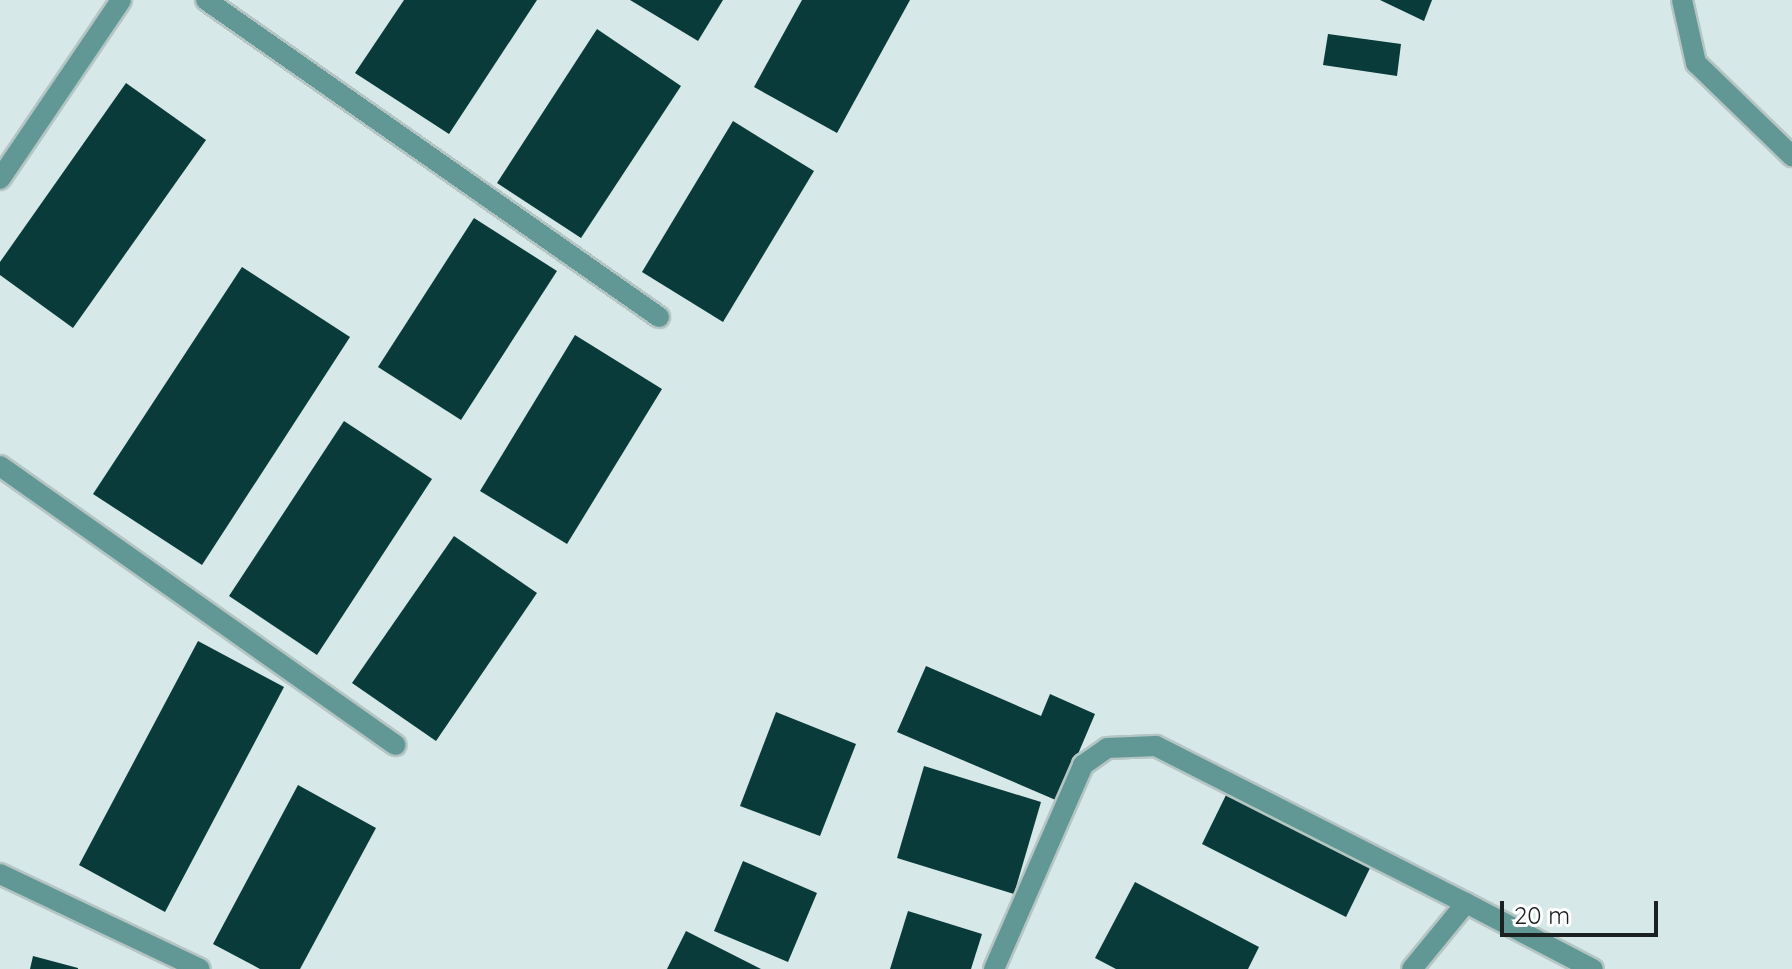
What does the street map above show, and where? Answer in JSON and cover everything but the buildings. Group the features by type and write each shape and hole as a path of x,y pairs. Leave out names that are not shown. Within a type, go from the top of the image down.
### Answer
{"street":[{"path":"0,179 121,0"},
{"path":"206,0 659,317"},
{"path":"1682,0 1696,63 1792,156"},
{"path":"0,466 395,745"},
{"path":"994,969 1083,765 1107,748 1156,746 1593,969"},
{"path":"0,874 200,969"},
{"path":"1412,969 1466,903"}]}
